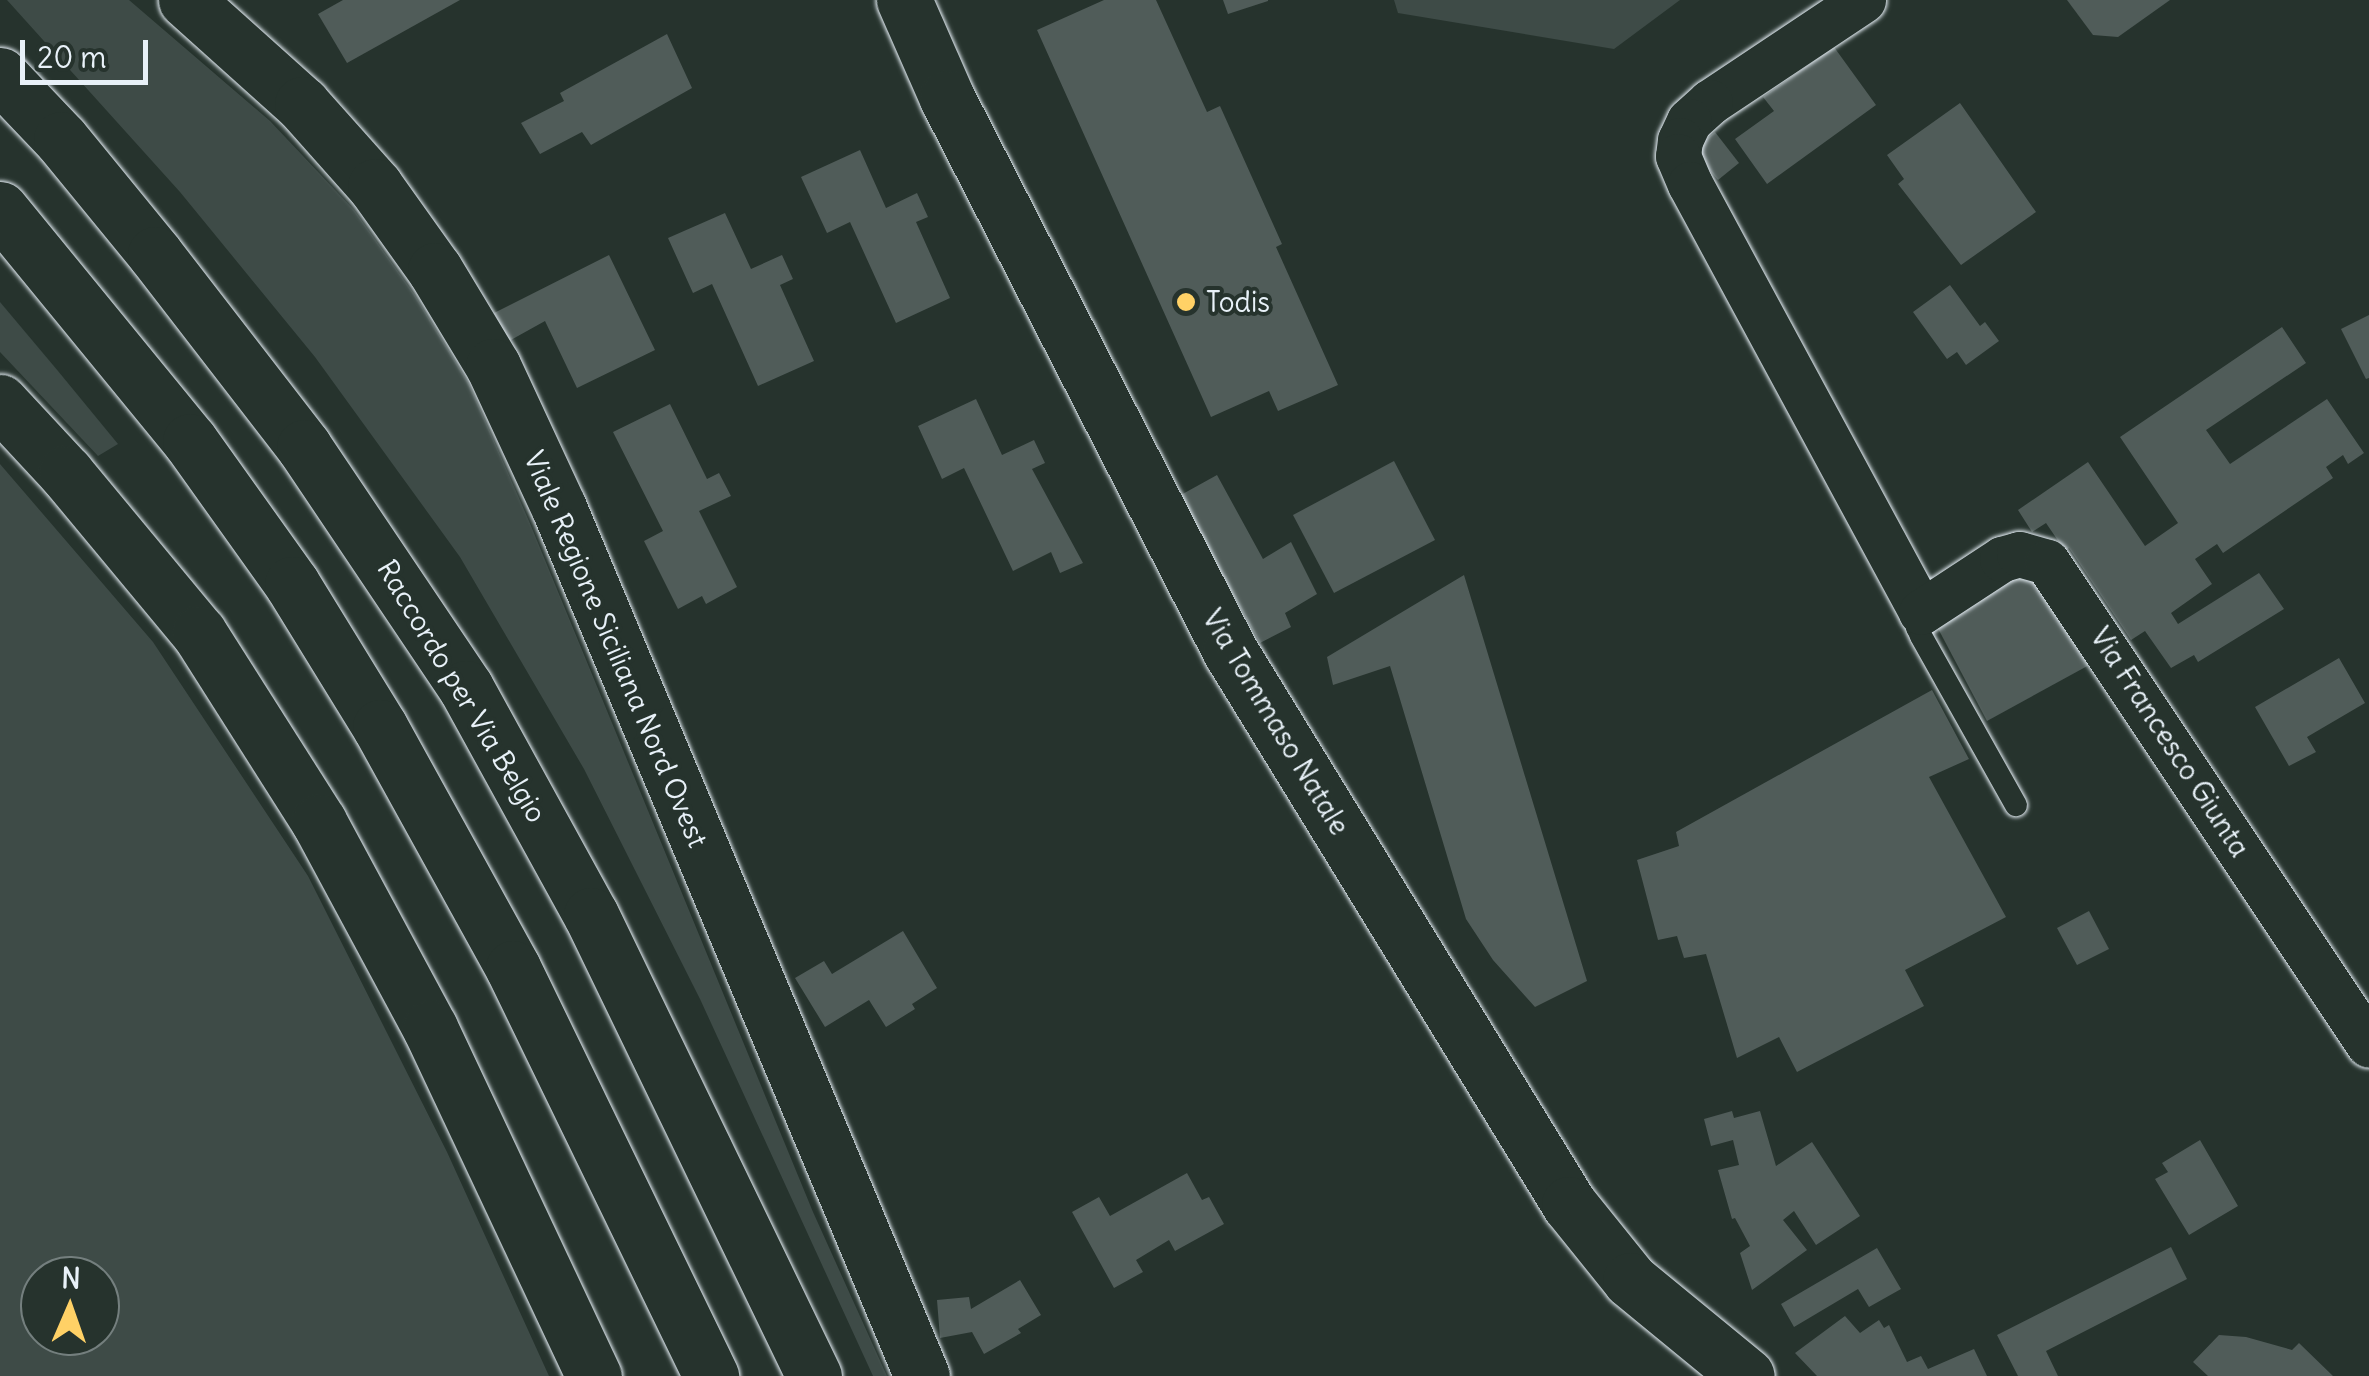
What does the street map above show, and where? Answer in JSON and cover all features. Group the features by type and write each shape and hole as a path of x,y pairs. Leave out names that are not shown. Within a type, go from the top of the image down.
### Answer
{"main road":[{"name":"Viale Regione Siciliana Nord Ovest","path":"186,0 302,104 376,186 436,270 493,366 558,508 922,1376"},
{"name":"Via Tommaso Natale","path":"904,0 947,98 1221,634 1281,735 1570,1204 1630,1280 1748,1376"},
{"name":"Raccordo per Via Belgio","path":"0,75 60,139 155,254 304,447 466,688 591,915 814,1376"},
{"path":"0,210 190,441 292,584 380,727 513,968 711,1376"},
{"path":"0,402 66,473 199,634 319,822 430,1028 594,1376"}],"street":[{"path":"1864,0 1710,102 1689,121 1678,156 1921,612"},
{"name":"Via Francesco Giunta","path":"1921,612 2002,560 2020,554 2047,562 2369,1045"}],"lane":[{"path":"1921,612 1917,627 1921,636 2016,805"}],"shaded area":[{"path":"7,0 129,0 270,121 354,210 414,294 469,384 529,521 813,1212 887,1376 873,1376 700,999 584,769 460,557 315,357 180,192"},
{"path":"1394,0 1680,0 1614,49 1398,13"},
{"path":"0,302 118,444 98,456 0,352"},
{"path":"0,464 153,642 308,876 447,1152 549,1376 0,1376"}],"building":[{"path":"343,0 460,0 347,63 318,14"},
{"path":"1104,0 1156,0 1207,112 1220,106 1282,244 1276,247 1338,385 1278,411 1269,391 1211,417 1037,30"},
{"path":"1223,0 1268,0 1268,1 1228,14"},
{"path":"2067,0 2170,0 2118,37 2093,35"},
{"path":"667,34 692,88 591,145 582,132 540,154 521,123 564,101 560,93"},
{"path":"1834,47 1876,105 1767,184 1735,139 1774,111 1763,97"},
{"path":"1960,103 2036,212 1961,265 1898,184 1904,179 1887,155"},
{"path":"1715,132 1739,163 1718,180 1693,150"},
{"path":"860,150 886,208 917,193 928,217 916,222 950,298 896,323 850,222 827,233 801,177"},
{"path":"725,213 751,269 782,255 793,279 780,285 814,361 758,386 712,284 693,293 668,238"},
{"path":"609,255 655,350 577,388 545,321 509,341 494,313"},
{"path":"1950,285 1980,326 1985,322 1999,341 1966,365 1957,352 1947,359 1913,312"},
{"path":"2369,315 2369,378 2366,379 2341,329"},
{"path":"2282,327 2306,363 2206,430 2230,464 2327,399 2364,453 2348,464 2343,455 2326,467 2333,478 2223,553 2217,544 2195,559 2212,584 2171,613 2178,624 2259,573 2284,609 2198,662 2194,655 2171,668 2145,631 2131,640 2069,548 2065,551 2046,523 2032,532 2018,510 2088,462 2145,546 2178,523 2120,437"},
{"path":"976,399 1002,455 1034,440 1045,463 1032,469 1083,563 1060,573 1051,552 1013,571 964,468 942,479 918,426"},
{"path":"670,404 707,479 719,473 731,496 699,511 737,587 706,604 702,596 678,609 644,541 663,531 613,432"},
{"path":"1394,461 1435,540 1334,593 1293,515"},
{"path":"1217,475 1263,559 1291,542 1317,594 1285,613 1291,627 1260,643 1179,496"},
{"path":"2018,564 2102,658 1987,721 1933,619"},
{"path":"1464,575 1587,981 1535,1007 1493,960 1466,919 1390,666 1333,685 1327,657"},
{"path":"2339,658 2365,703 2307,737 2316,752 2289,766 2255,707"},
{"path":"1932,690 1969,759 1929,777 2006,917 1905,970 1924,1006 1797,1072 1779,1037 1737,1058 1706,954 1684,958 1677,936 1658,940 1637,860 1679,846 1676,832"},
{"path":"2089,911 2109,949 2077,965 2057,928"},
{"path":"903,931 937,988 912,1004 915,1009 886,1027 869,1000 825,1027 795,978 824,961 832,974"},
{"path":"1732,1111 1734,1118 1760,1111 1776,1166 1812,1142 1860,1216 1816,1245 1794,1211 1783,1220 1807,1250 1752,1290 1740,1253 1750,1246 1735,1218 1732,1219 1718,1170 1739,1165 1733,1140 1711,1146 1704,1119"},
{"path":"2200,1140 2238,1206 2189,1235 2155,1179 2168,1172 2162,1163"},
{"path":"1187,1173 1202,1200 1209,1197 1224,1224 1175,1251 1169,1240 1136,1260 1143,1272 1114,1288 1072,1212 1099,1197 1110,1216"},
{"path":"2171,1247 2187,1279 2046,1351 2058,1376 2018,1376 1997,1335"},
{"path":"1877,1248 1901,1289 1869,1307 1858,1289 1794,1327 1781,1304"},
{"path":"1020,1280 1041,1315 1018,1329 1021,1333 984,1354 972,1332 940,1338 937,1300 969,1297 971,1309"},
{"path":"1845,1316 1860,1333 1879,1320 1884,1328 1889,1325 1907,1362 1921,1356 1928,1369 1974,1349 1987,1376 1817,1376 1795,1353"},
{"path":"2219,1335 2246,1337 2292,1350 2299,1343 2333,1376 2208,1376 2193,1362"}],"place":[{"name":"Todis","path":"1186,302"}]}
